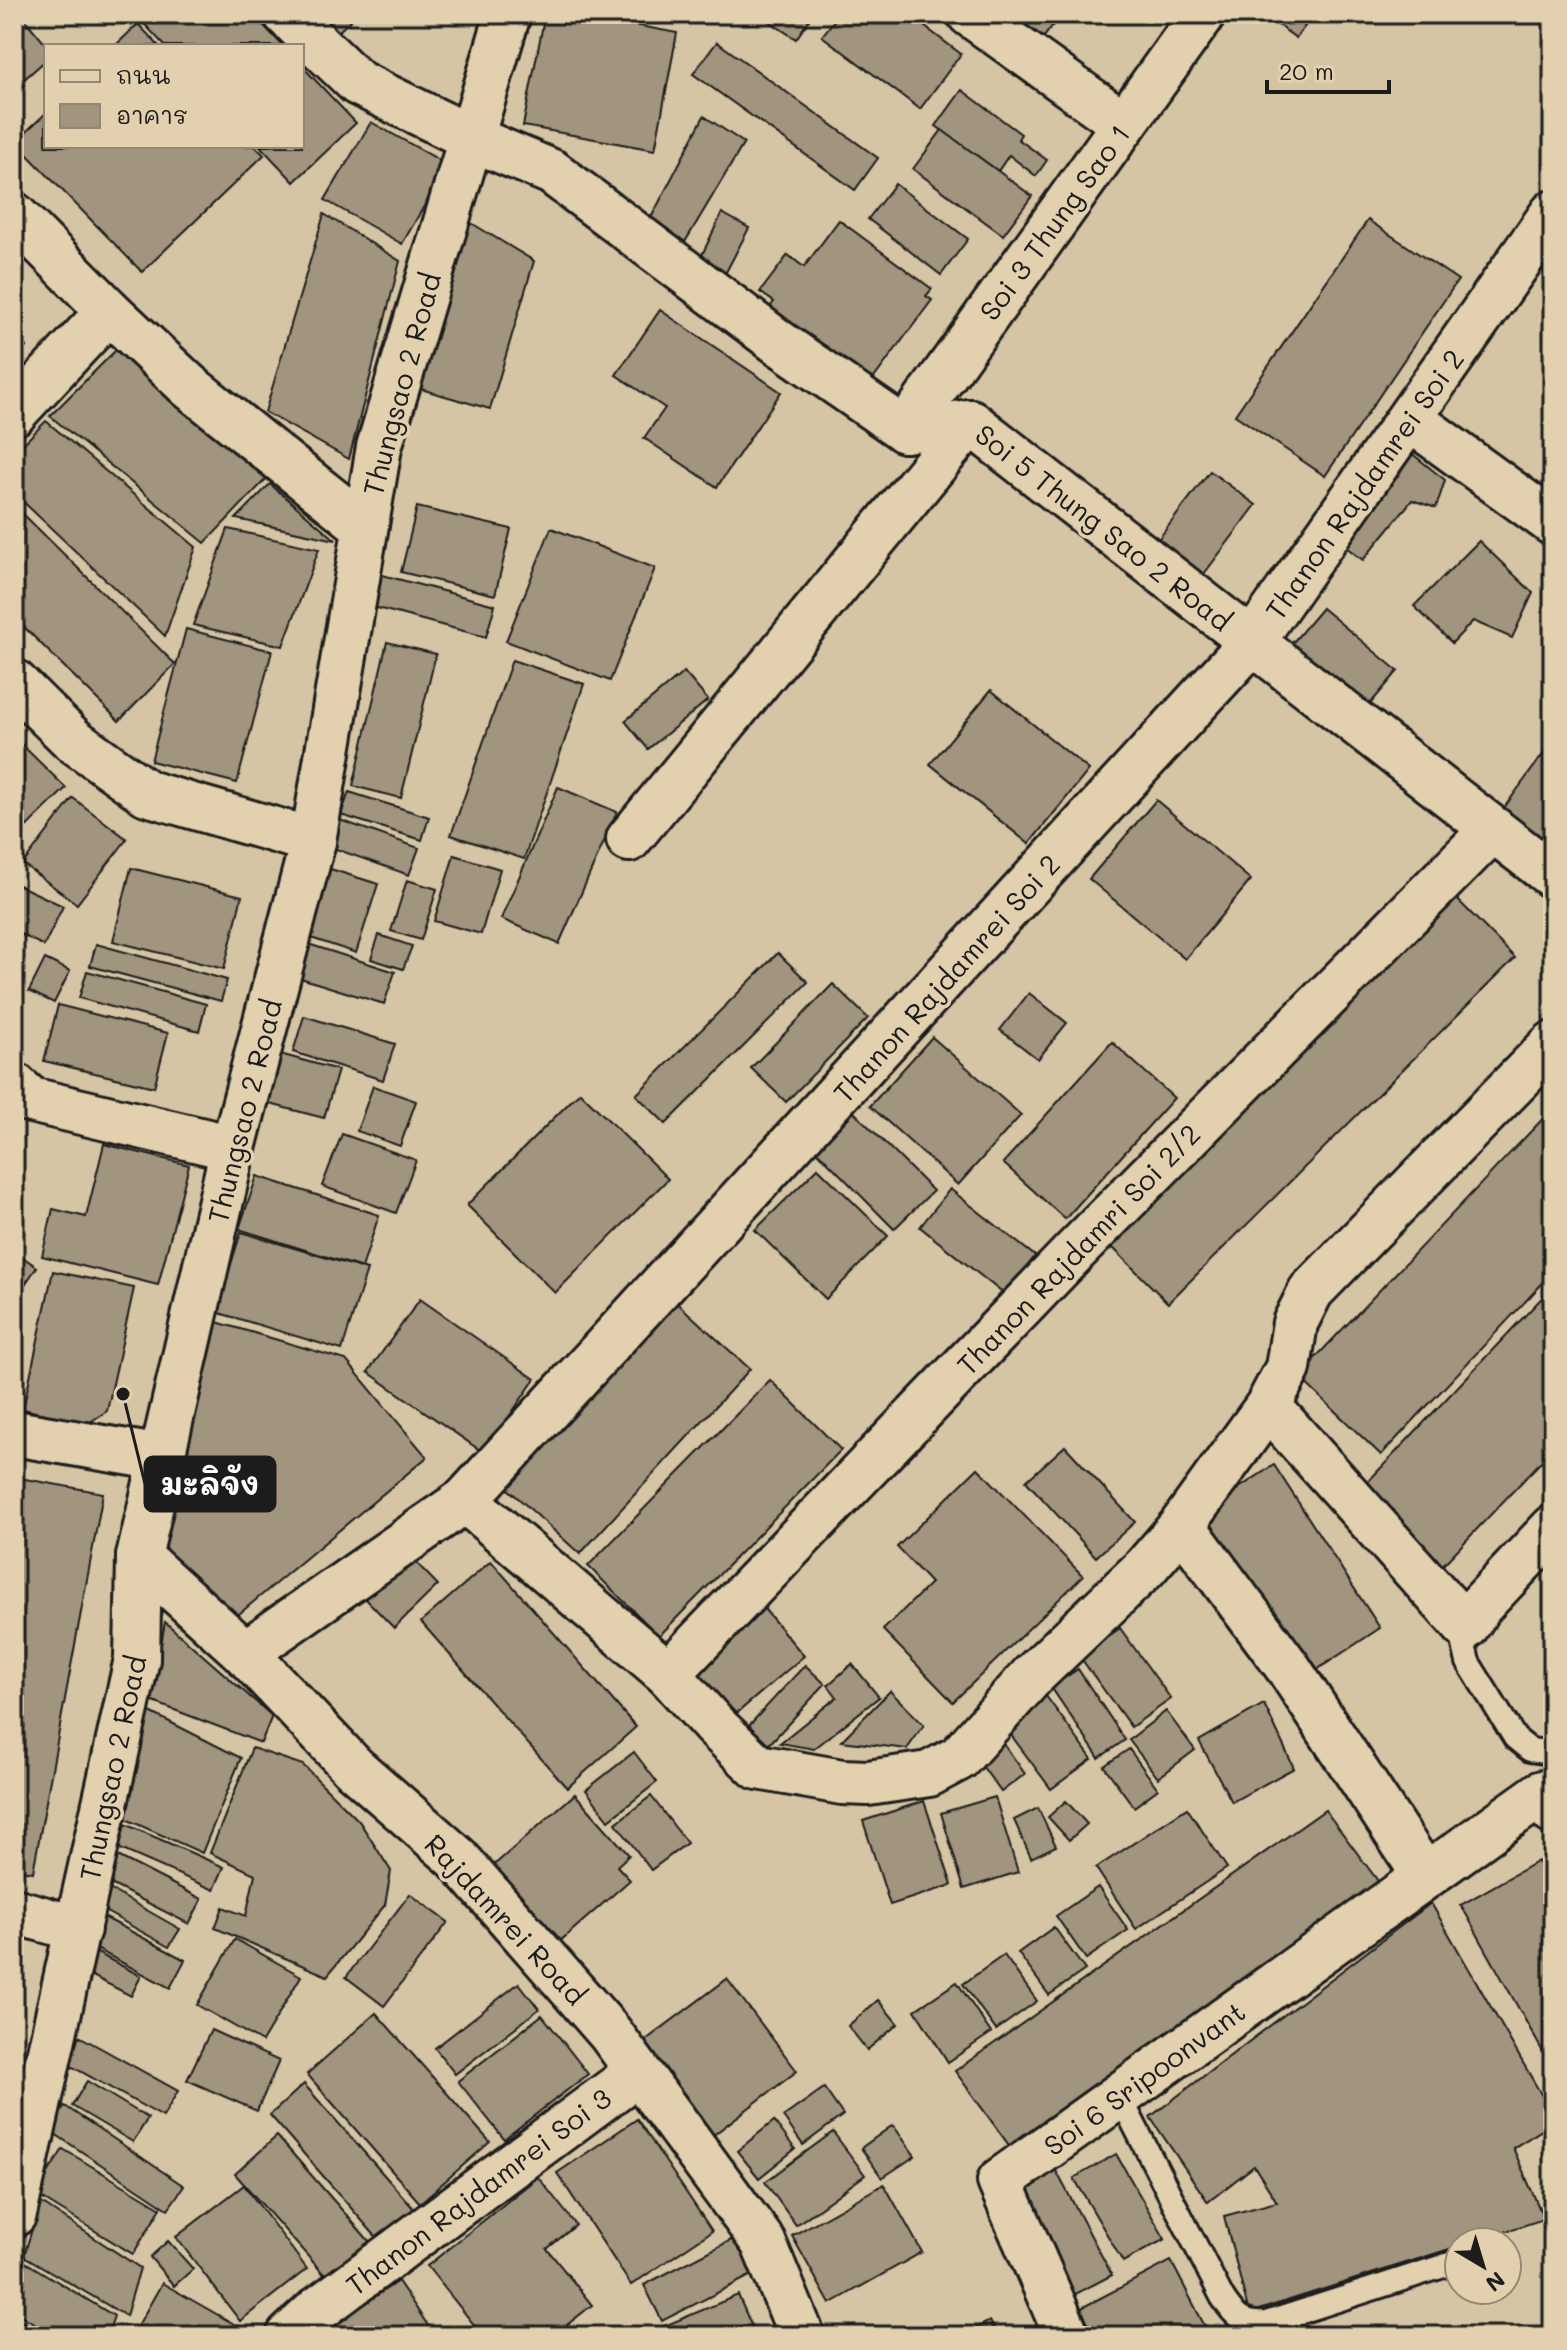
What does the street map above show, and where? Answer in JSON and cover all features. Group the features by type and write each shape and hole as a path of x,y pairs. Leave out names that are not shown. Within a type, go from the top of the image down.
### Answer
{"street":[{"path":"286,14 358,83 471,138 552,172 778,342 905,430"},
{"name":"Thungsao 2 Road","path":"14,2214 137,1659 139,1557 233,1148 313,841 379,447 508,14"},
{"path":"970,14 1124,124"},
{"name":"Soi 3 Thung Sao 1","path":"905,430 1203,14"},
{"name":"Thanon Rajdamrei Soi 2","path":"245,1653 465,1500 1252,642 1553,213"},
{"path":"14,215 189,386 365,527"},
{"path":"14,413 109,311"},
{"path":"1410,419 1553,523"},
{"path":"629,839 970,422"},
{"name":"Soi 5 Thung Sao 2 Road","path":"905,430 970,422 1553,876"},
{"path":"14,682 73,740 147,793 313,841"},
{"name":"Thanon Rajdamri Soi 2/2","path":"668,1674 1075,1251 1493,829"},
{"path":"465,1500 668,1674 758,1767 842,1782 868,1783 929,1774 959,1758 1032,1676 1145,1568 1182,1525 1268,1406 1288,1368 1295,1323 1311,1291 1553,1044"},
{"path":"14,1085 31,1100 233,1148"},
{"path":"1268,1406 1466,1627 1479,1607 1553,1528"},
{"path":"14,1433 162,1458"},
{"path":"1182,1525 1289,1669 1425,1876"},
{"name":"Rajdamrei Road","path":"139,1557 245,1653 353,1767 457,1858 610,2033 763,2242 802,2336"},
{"name":"Soi 6 Sripoonvant","path":"1067,2336 1000,2181 1550,1786"},
{"path":"14,1911 78,1929"},
{"name":"Thanon Rajdamrei Soi 3","path":"313,2327 638,2072"}],"lane":[{"path":"1466,1627 1464,1645 1468,1662 1515,1738 1530,1750 1550,1786"},
{"path":"1119,2095 1222,2297 1243,2322 1266,2323 1443,2266"}],"building":[{"path":"135,14 253,14 281,44 163,44"},
{"path":"304,14 357,14 330,40"},
{"path":"545,14 576,14 677,33 655,150 523,126"},
{"path":"758,14 813,14 796,39"},
{"path":"839,14 908,14 961,54 920,109 822,36"},
{"path":"1005,14 1061,14 1041,41"},
{"path":"1263,14 1314,14 1296,38"},
{"path":"22,16 45,44 44,62 14,88 14,22"},
{"path":"138,24 157,44 117,44"},
{"path":"717,42 878,158 855,190 693,74"},
{"path":"304,68 356,123 294,182 262,148 304,148"},
{"path":"962,90 1021,134 1018,139 1047,160 1036,176 1009,155 998,171 936,126"},
{"path":"44,115 44,148 257,148 264,155 142,272 15,142"},
{"path":"704,116 744,143 685,242 651,218"},
{"path":"371,122 448,165 402,244 325,200"},
{"path":"942,130 1032,196 1003,235 913,169"},
{"path":"895,184 968,239 941,275 868,219"},
{"path":"722,213 749,228 725,274 700,259"},
{"path":"324,214 400,261 349,459 265,412"},
{"path":"463,218 534,261 490,409 414,387"},
{"path":"839,220 932,289 926,296 932,300 871,382 770,307 774,302 760,292 788,255 804,267"},
{"path":"1368,220 1458,280 1325,476 1235,415"},
{"path":"660,310 781,392 717,487 644,438 665,408 616,375"},
{"path":"14,334 26,347 14,361"},
{"path":"122,344 268,477 205,543 50,416"},
{"path":"46,421 196,547 165,636 14,493 14,453"},
{"path":"1405,448 1445,480 1436,508 1412,500 1363,560 1333,537"},
{"path":"1210,471 1256,505 1194,587 1148,553"},
{"path":"270,484 336,540 236,519"},
{"path":"14,505 175,664 119,721 14,617"},
{"path":"417,507 511,529 495,595 401,572"},
{"path":"551,528 655,568 610,681 506,641"},
{"path":"228,529 319,549 283,646 193,625"},
{"path":"1479,541 1533,593 1512,638 1473,621 1452,643 1414,606"},
{"path":"375,573 495,605 486,637 366,605"},
{"path":"1322,608 1398,671 1359,717 1283,654"},
{"path":"186,629 272,651 237,783 151,761"},
{"path":"387,642 436,654 401,798 353,786"},
{"path":"512,660 584,684 524,859 451,835"},
{"path":"684,672 708,700 648,749 625,721"},
{"path":"991,690 1089,770 1029,844 930,764"},
{"path":"14,737 66,788 14,839"},
{"path":"1547,749 1553,753 1553,838 1544,850 1498,816"},
{"path":"558,787 617,812 559,944 501,919"},
{"path":"349,792 429,817 422,840 341,815"},
{"path":"73,798 127,839 77,904 23,864"},
{"path":"1156,800 1251,880 1185,959 1089,879"},
{"path":"340,820 419,848 409,875 330,847"},
{"path":"454,855 500,869 481,934 434,921"},
{"path":"324,867 378,884 356,953 302,935"},
{"path":"131,868 242,896 224,969 113,941"},
{"path":"407,880 437,889 421,940 391,931"},
{"path":"14,883 63,906 44,946 14,931"},
{"path":"1448,890 1515,958 1168,1303 1100,1235"},
{"path":"379,935 412,946 403,969 371,959"},
{"path":"305,943 395,972 384,1004 294,976"},
{"path":"96,944 227,980 221,1001 90,966"},
{"path":"778,953 808,982 666,1124 636,1095"},
{"path":"45,959 70,971 54,1003 29,991"},
{"path":"87,971 206,1004 199,1031 79,998"},
{"path":"833,984 868,1018 786,1102 751,1068"},
{"path":"1029,993 1067,1023 1038,1059 1000,1030"},
{"path":"58,1005 168,1033 154,1087 44,1061"},
{"path":"304,1016 395,1044 383,1080 293,1052"},
{"path":"932,1037 1021,1115 958,1185 870,1106"},
{"path":"1112,1042 1174,1098 1065,1219 1003,1163"},
{"path":"280,1054 338,1070 324,1118 266,1103"},
{"path":"373,1086 416,1101 400,1146 357,1131"},
{"path":"580,1092 668,1179 555,1293 467,1205"},
{"path":"1553,1108 1553,1272 1381,1455 1298,1376"},
{"path":"854,1112 933,1191 894,1229 816,1150"},
{"path":"342,1134 416,1160 396,1213 322,1186"},
{"path":"104,1144 189,1165 158,1285 42,1256 53,1209 86,1217"},
{"path":"818,1168 888,1236 826,1299 755,1230"},
{"path":"257,1176 379,1215 362,1268 239,1229"},
{"path":"950,1189 1035,1256 1005,1295 920,1227"},
{"path":"241,1232 367,1270 342,1350 216,1312"},
{"path":"14,1251 37,1267 14,1300"},
{"path":"53,1271 134,1288 107,1411 87,1424 23,1409"},
{"path":"1553,1286 1553,1449 1440,1568 1361,1489"},
{"path":"420,1299 535,1379 484,1453 368,1372"},
{"path":"676,1302 750,1369 580,1554 507,1488"},
{"path":"213,1321 346,1360 427,1457 227,1624 168,1554 156,1515"},
{"path":"14,1337 24,1339 14,1380"},
{"path":"770,1380 841,1450 659,1636 588,1566"},
{"path":"1065,1446 1135,1522 1096,1557 1026,1481"},
{"path":"1274,1465 1380,1628 1309,1675 1203,1512"},
{"path":"978,1468 1083,1576 953,1702 883,1630 931,1583 897,1547"},
{"path":"14,1477 103,1493 33,1872 14,1869"},
{"path":"406,1552 438,1585 394,1628 361,1594"},
{"path":"491,1561 636,1727 567,1788 421,1622"},
{"path":"760,1604 804,1656 723,1725 678,1674"},
{"path":"165,1622 272,1716 261,1743 151,1701"},
{"path":"1120,1628 1171,1699 1131,1727 1080,1657"},
{"path":"852,1664 879,1697 814,1749 780,1743 837,1697 828,1685"},
{"path":"805,1665 825,1684 763,1751 742,1733"},
{"path":"1078,1669 1125,1740 1099,1758 1051,1687"},
{"path":"890,1691 924,1725 907,1749 841,1741"},
{"path":"1046,1696 1092,1759 1051,1789 1005,1727"},
{"path":"1264,1704 1294,1768 1232,1802 1199,1741"},
{"path":"148,1711 241,1758 202,1853 119,1816"},
{"path":"1166,1711 1195,1750 1158,1778 1129,1740"},
{"path":"997,1734 1025,1774 1001,1792 972,1752"},
{"path":"252,1748 303,1765 359,1821 391,1871 385,1905 327,1976 215,1928 223,1907 246,1916 255,1874 210,1853"},
{"path":"1129,1749 1158,1789 1134,1807 1104,1766"},
{"path":"634,1752 657,1782 609,1820 586,1790"},
{"path":"575,1794 629,1855 617,1866 630,1880 559,1942 493,1866"},
{"path":"651,1796 687,1843 651,1870 616,1823"},
{"path":"995,1797 1018,1872 964,1889 941,1813"},
{"path":"924,1801 952,1885 890,1905 863,1821"},
{"path":"1066,1801 1087,1824 1069,1840 1048,1817"},
{"path":"1038,1808 1056,1846 1031,1858 1014,1820"},
{"path":"1187,1808 1227,1868 1136,1929 1096,1868"},
{"path":"1325,1810 1381,1885 1011,2148 955,2071"},
{"path":"120,1822 224,1867 214,1890 109,1844"},
{"path":"110,1852 202,1899 189,1924 97,1877"},
{"path":"1538,1861 1553,1888 1553,2070 1461,1905"},
{"path":"104,1886 180,1929 169,1947 94,1905"},
{"path":"1098,1887 1128,1930 1086,1959 1056,1916"},
{"path":"410,1894 448,1922 384,2006 346,1977"},
{"path":"1431,1903 1553,2115 1553,2123 1513,2148 1544,2219 1522,2226 1443,2226 1443,2251 1249,2313 1224,2216 1277,2202 1254,2166 1208,2202 1150,2117"},
{"path":"100,1915 185,1960 170,1988 85,1943"},
{"path":"1054,1927 1085,1970 1049,1995 1018,1953"},
{"path":"235,1939 301,1976 262,2042 197,2005"},
{"path":"86,1947 141,1976 131,1996 75,1967"},
{"path":"1004,1955 1037,2001 996,2030 963,1984"},
{"path":"727,1979 797,2071 712,2136 642,2043"},
{"path":"957,1982 991,2033 948,2062 915,2010"},
{"path":"519,1983 539,2009 455,2074 435,2048"},
{"path":"878,2000 898,2024 867,2050 848,2026"},
{"path":"376,2013 490,2142 420,2203 307,2074"},
{"path":"542,2015 588,2074 504,2139 458,2081"},
{"path":"211,2030 279,2061 257,2111 187,2080"},
{"path":"79,2036 178,2091 163,2117 64,2062"},
{"path":"87,2081 148,2118 133,2142 72,2106"},
{"path":"304,2084 414,2209 378,2239 270,2115"},
{"path":"824,2088 843,2115 803,2145 783,2117"},
{"path":"65,2106 184,2186 168,2209 49,2130"},
{"path":"637,2119 712,2231 631,2285 557,2173"},
{"path":"774,2121 795,2149 759,2178 737,2151"},
{"path":"893,2125 915,2156 882,2178 861,2148"},
{"path":"833,2132 865,2175 796,2225 765,2182"},
{"path":"277,2136 370,2242 328,2279 235,2174"},
{"path":"63,2149 161,2208 133,2254 35,2194"},
{"path":"1116,2154 1165,2239 1123,2262 1074,2178"},
{"path":"1054,2167 1112,2275 1070,2297 1013,2189"},
{"path":"538,2177 576,2225 547,2249 592,2305 553,2336 483,2336 427,2266"},
{"path":"884,2184 922,2252 830,2304 792,2236"},
{"path":"244,2185 307,2269 240,2321 176,2237"},
{"path":"40,2202 140,2268 126,2316 24,2256"},
{"path":"737,2237 756,2273 662,2321 644,2285"},
{"path":"168,2241 193,2269 174,2286 150,2257"},
{"path":"22,2260 114,2316 107,2336 55,2336 14,2311 14,2286"},
{"path":"1171,2261 1210,2336 1079,2336 1068,2315"},
{"path":"398,2281 435,2336 343,2336 335,2324"},
{"path":"162,2283 255,2336 132,2336"},
{"path":"738,2295 756,2336 658,2336 655,2330"},
{"path":"14,2316 46,2336 14,2336"},
{"path":"990,2321 997,2336 959,2336"}],"place":[{"name":"มะลิจัง","path":"123,1394"}]}
